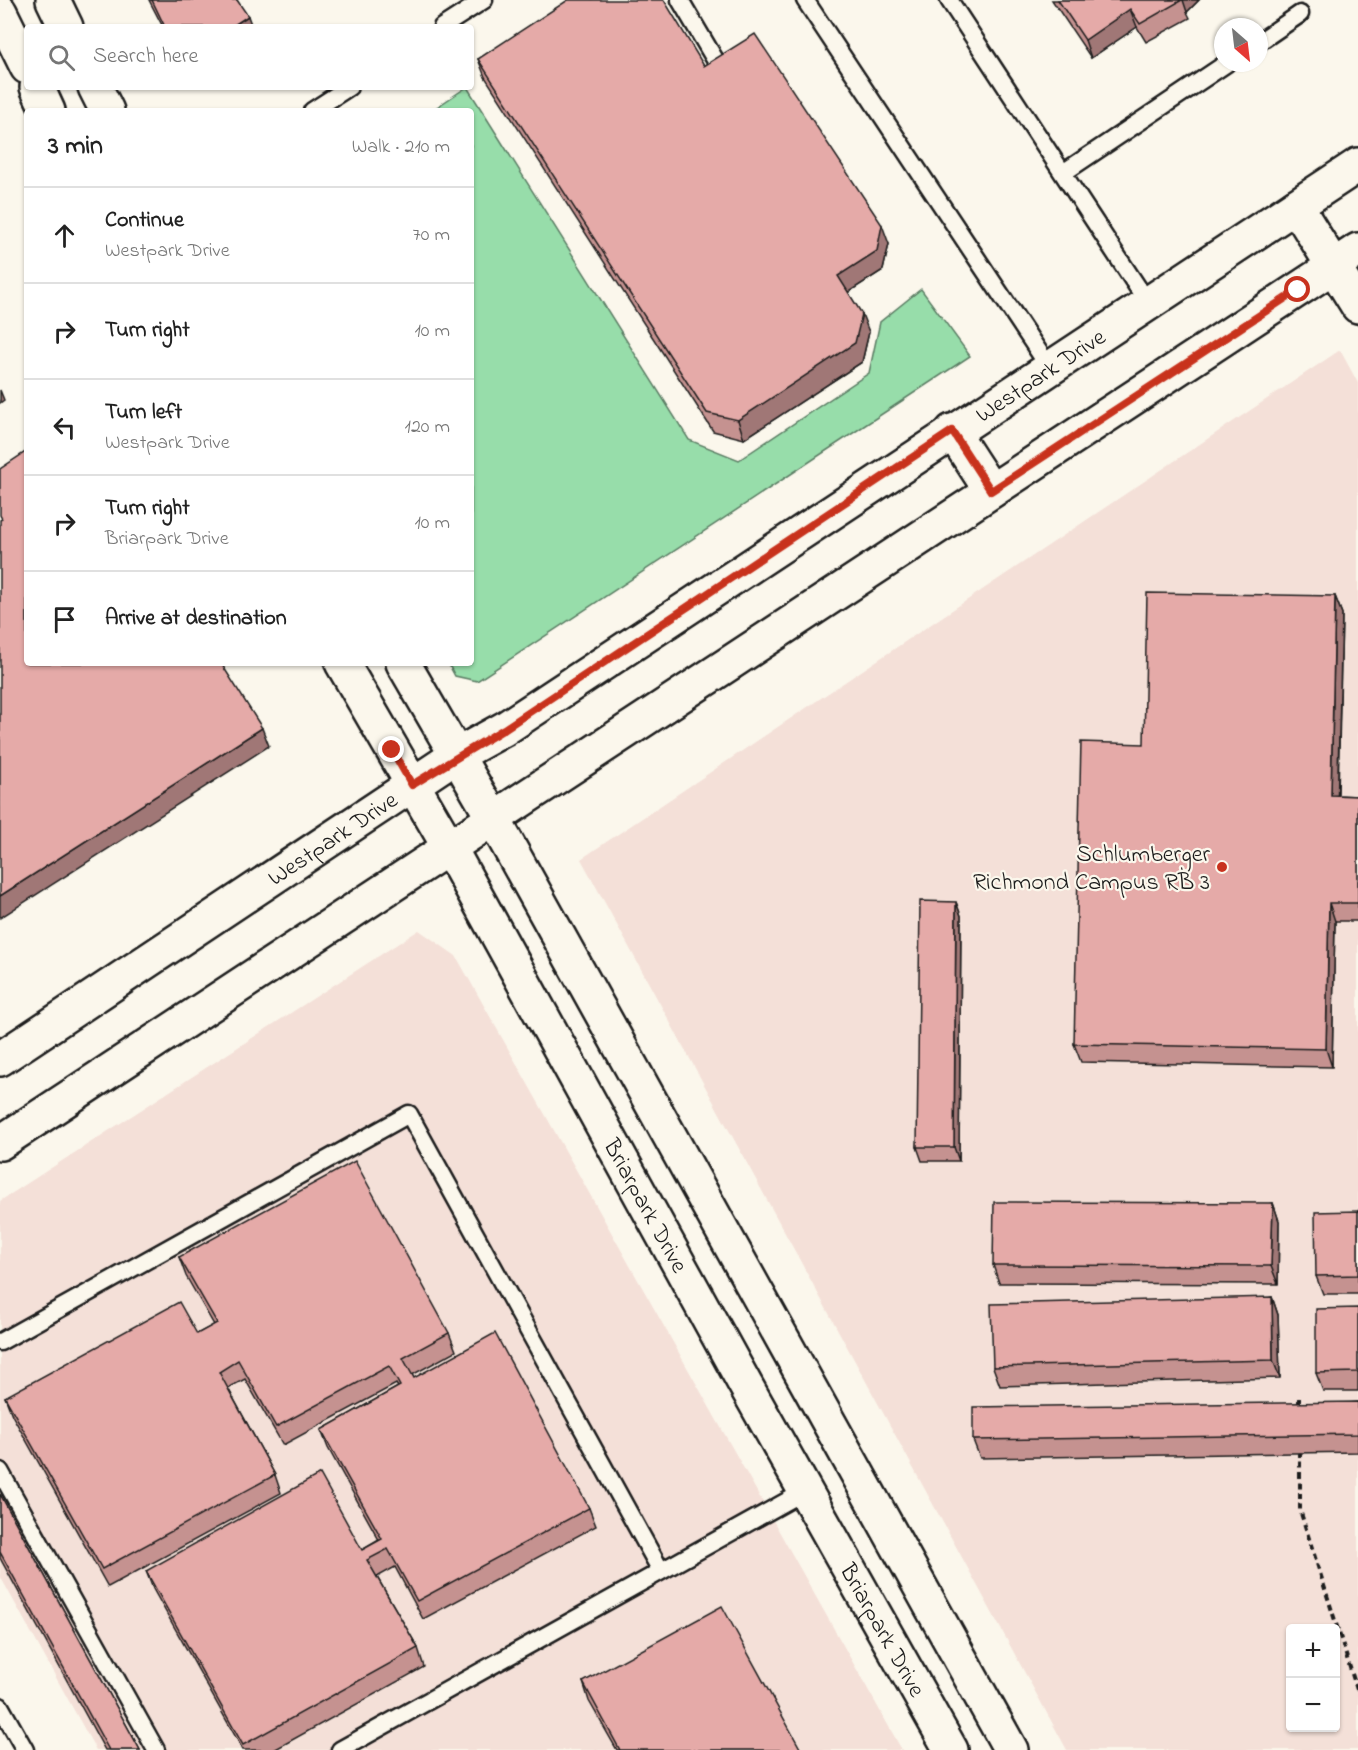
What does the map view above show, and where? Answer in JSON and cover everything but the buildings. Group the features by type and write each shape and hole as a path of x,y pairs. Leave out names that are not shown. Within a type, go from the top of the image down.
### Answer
{"main road":[{"path":"53,0 65,24"},
{"path":"0,12 24,61"},
{"path":"38,90 47,108"},
{"path":"96,90 106,108"},
{"name":"Westpark Drive","path":"0,1059 457,755 504,729 1358,165"},
{"path":"1296,206 1346,258 1358,306"},
{"path":"0,1143 1346,258"},
{"path":"952,431 991,491"},
{"name":"Briarpark Drive","path":"344,666 448,847 746,1386 807,1490 951,1750"},
{"path":"405,666 493,818 1011,1750"}],"lane":[{"path":"447,24 484,0"},
{"path":"680,0 720,68"},
{"path":"805,0 1049,367"},
{"path":"949,0 1148,303"},
{"path":"1268,36 1300,14"},
{"path":"1063,173 1214,72"},
{"path":"317,108 344,90"},
{"path":"0,1342 409,1114 661,1571"},
{"path":"0,1471 156,1750"},
{"path":"340,1750 807,1490"},
{"path":"0,1706 25,1750"}],"path":[{"path":"1299,1398 1299,1409"},
{"path":"1300,1441 1300,1510 1358,1693"}],"shaded area":[{"path":"1340,350 1358,383 1358,1750 1067,1750 581,859"},
{"path":"419,930 456,956 902,1750 96,1750 0,1576 0,1201"}],"green space":[{"path":"462,90 469,90 689,440 739,460 869,373 880,322 921,289 970,356 477,681 455,676 450,666 474,666 474,108 436,108"}],"place":[{"name":"Schlumberger Richmond Campus RB 3","path":"1222,867"}],"route":[{"path":"392,750 412,785 457,755 504,729 952,431 991,491 1298,290"}]}
